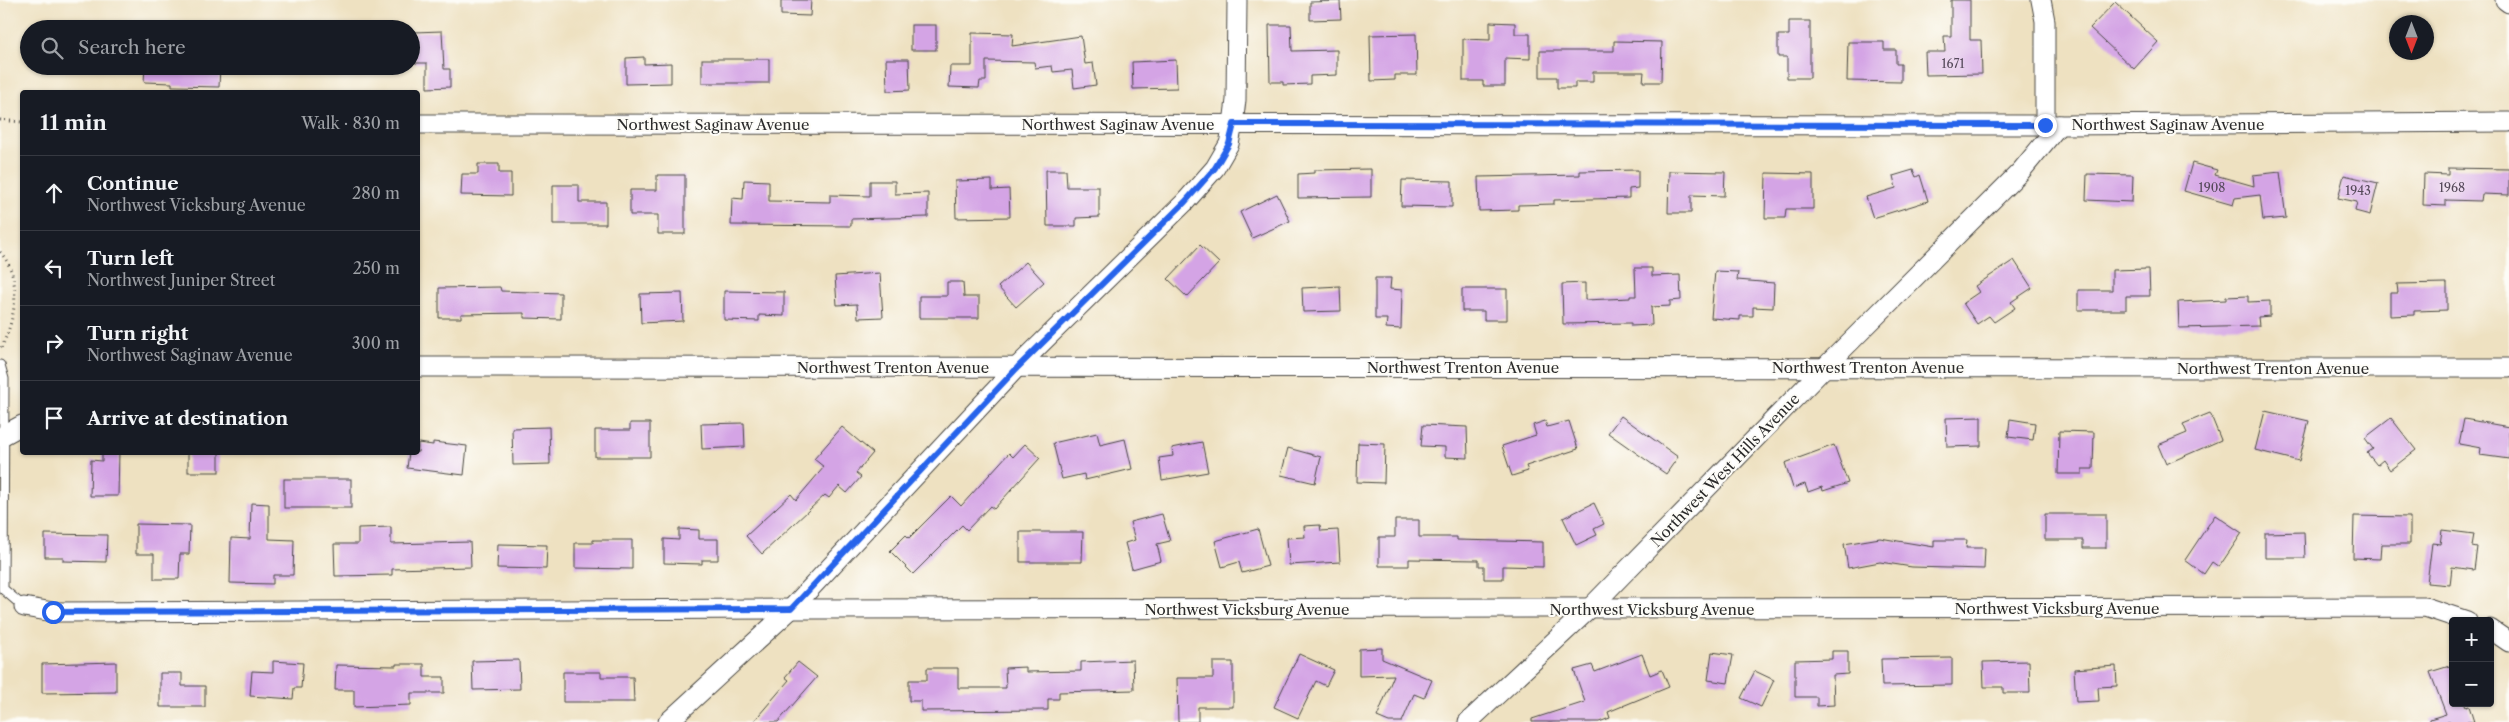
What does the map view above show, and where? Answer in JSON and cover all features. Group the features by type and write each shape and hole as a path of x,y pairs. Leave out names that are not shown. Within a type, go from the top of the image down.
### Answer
{"street":[{"path":"668,722 791,609 1018,367 1185,202 1215,168 1229,144 1234,124 1237,0"},
{"path":"2040,0 2044,21 2052,125"},
{"path":"2505,0 2509,3"},
{"name":"Northwest Saginaw Avenue","path":"420,124 2052,125 2509,122"},
{"name":"Northwest West Hills Avenue","path":"1468,722 1590,609 1825,367 2022,171 2052,125"},
{"name":"Northwest Trenton Avenue","path":"420,367 2509,368"},
{"path":"2,437 20,427"},
{"name":"Northwest Vicksburg Avenue","path":"24,607 53,612 2425,607 2455,617"},
{"path":"2494,632 2509,642"}],"lane":[{"path":"0,365 4,378 2,437 3,589 24,607"}],"path":[{"path":"0,120 20,122"},
{"path":"0,252 10,263 14,281 8,335 0,350"}],"building":[{"path":"781,0 811,0 810,16 781,15"},
{"path":"1951,0 1970,0 1970,40 1981,40 1982,74 1926,75 1925,52 1945,52 1944,36 1951,36"},
{"path":"1340,1 1341,19 1310,20 1310,2"},
{"path":"2115,2 2158,42 2134,69 2090,28"},
{"path":"1789,21 1810,21 1810,78 1787,78 1787,57 1778,57 1778,35 1789,35"},
{"path":"1490,22 1515,23 1515,34 1530,34 1530,59 1505,58 1505,86 1483,86 1483,81 1463,81 1463,39 1490,40"},
{"path":"911,25 936,25 936,50 911,50"},
{"path":"1269,25 1291,25 1292,51 1337,50 1337,75 1310,76 1310,84 1283,85 1283,82 1270,82"},
{"path":"442,31 444,69 450,69 450,87 427,88 427,63 420,63 420,32"},
{"path":"972,33 1013,34 1012,46 1081,36 1085,64 1093,63 1096,85 1074,88 1072,70 1053,72 1052,66 1035,68 1034,62 986,61 986,81 980,81 979,88 949,87 950,66 972,66"},
{"path":"1416,34 1417,75 1395,75 1395,80 1371,81 1370,35"},
{"path":"1614,41 1662,42 1661,82 1643,82 1644,72 1593,72 1593,82 1575,82 1575,88 1557,88 1557,77 1540,77 1540,51 1614,51"},
{"path":"1848,42 1884,42 1884,50 1896,50 1896,64 1901,64 1901,82 1847,81"},
{"path":"644,57 644,64 671,63 671,83 626,84 626,58"},
{"path":"702,59 769,59 769,83 702,83"},
{"path":"886,59 909,59 910,90 887,91"},
{"path":"1176,60 1177,88 1133,89 1132,62"},
{"path":"144,75 220,75 219,87 172,86 172,83 144,82"},
{"path":"2192,163 2217,170 2215,175 2254,186 2253,175 2280,172 2286,218 2263,220 2260,195 2235,198 2233,205 2184,191"},
{"path":"478,164 499,164 499,173 511,173 511,196 461,195 462,174 478,174"},
{"path":"2448,168 2509,169 2509,195 2482,194 2481,201 2446,200 2446,206 2423,205 2424,174 2448,175"},
{"path":"1371,169 1371,197 1298,198 1298,174 1314,173 1314,170"},
{"path":"1046,170 1066,170 1067,187 1099,187 1099,217 1076,218 1076,226 1047,226"},
{"path":"1638,170 1638,188 1629,189 1629,198 1554,200 1554,204 1518,205 1518,210 1479,211 1478,177 1580,175 1580,171"},
{"path":"1913,170 1916,177 1920,175 1928,201 1873,218 1866,197 1896,188 1893,176"},
{"path":"1669,171 1725,172 1724,196 1691,195 1691,213 1668,213"},
{"path":"1766,173 1813,174 1813,209 1786,209 1785,218 1765,218"},
{"path":"2087,174 2133,175 2132,202 2086,200"},
{"path":"657,175 685,175 685,234 658,234 658,215 630,215 630,190 657,190"},
{"path":"2344,175 2378,183 2370,215 2355,211 2357,202 2338,198"},
{"path":"744,180 769,181 769,201 830,202 830,195 870,196 870,181 895,181 895,194 928,193 928,217 851,219 851,226 731,225 732,198 743,199"},
{"path":"992,180 992,190 1009,189 1010,217 956,218 955,181"},
{"path":"1402,180 1452,181 1452,207 1401,206"},
{"path":"553,185 579,185 579,202 606,202 606,224 553,224"},
{"path":"1277,194 1290,221 1252,238 1240,212"},
{"path":"1200,245 1219,263 1187,297 1168,279"},
{"path":"2014,260 2032,288 2011,302 2015,308 1994,322 1989,316 1977,324 1963,303 1979,292 1975,286"},
{"path":"1026,262 1044,282 1016,307 998,287"},
{"path":"1635,268 1652,268 1652,276 1680,275 1681,300 1670,301 1670,306 1651,307 1652,325 1631,326 1631,323 1563,324 1562,284 1585,283 1585,300 1630,298 1630,296 1636,296"},
{"path":"2149,269 2150,296 2126,296 2126,310 2078,310 2078,290 2112,290 2112,270"},
{"path":"1715,271 1738,272 1737,280 1774,283 1773,308 1753,307 1753,316 1740,316 1740,320 1711,318"},
{"path":"880,273 883,317 858,318 857,304 837,305 835,276"},
{"path":"1375,278 1391,278 1390,289 1402,290 1401,329 1386,328 1387,319 1375,319"},
{"path":"947,282 963,282 964,297 979,297 979,318 919,318 919,296 947,296"},
{"path":"2447,283 2447,310 2414,311 2414,315 2390,316 2390,293 2398,293 2397,284"},
{"path":"1340,286 1341,311 1303,312 1302,288"},
{"path":"500,287 501,291 561,293 561,319 524,318 524,313 461,314 461,318 439,318 439,288"},
{"path":"1462,289 1507,289 1507,320 1484,320 1484,311 1462,311"},
{"path":"724,291 784,292 784,316 759,315 759,321 724,320"},
{"path":"682,293 683,321 641,323 640,294"},
{"path":"2248,296 2248,302 2270,301 2270,316 2258,317 2259,326 2179,328 2178,302 2226,300 2226,297"},
{"path":"2265,411 2309,421 2299,461 2255,450"},
{"path":"2210,413 2221,440 2166,464 2158,445 2187,433 2183,424"},
{"path":"1621,416 1678,457 1666,474 1608,433"},
{"path":"1981,417 1981,446 1947,447 1946,418"},
{"path":"2391,418 2416,450 2390,470 2383,460 2377,465 2367,453 2373,449 2365,438"},
{"path":"2010,419 2035,423 2033,440 2008,437"},
{"path":"2464,419 2509,427 2509,459 2480,455 2481,448 2459,444"},
{"path":"1545,421 1547,427 1569,421 1578,449 1526,466 1528,471 1512,476 1502,446 1536,435 1533,425"},
{"path":"630,423 650,423 650,457 595,457 595,430 630,430"},
{"path":"744,423 745,447 702,449 701,424"},
{"path":"1423,425 1467,427 1468,458 1445,457 1445,447 1421,446"},
{"path":"549,427 550,464 513,465 512,428"},
{"path":"842,427 873,453 856,473 861,477 847,493 839,486 829,498 825,495 762,554 746,536 791,494 796,500 824,467 814,459"},
{"path":"2059,431 2094,432 2093,469 2082,469 2082,474 2058,474"},
{"path":"1097,433 1100,445 1125,439 1132,469 1085,480 1084,474 1062,479 1053,443"},
{"path":"433,442 467,446 464,475 407,468 409,455 420,455 420,443 433,445"},
{"path":"1202,442 1208,472 1162,480 1159,458 1173,456 1172,448"},
{"path":"1358,443 1385,444 1384,483 1357,482"},
{"path":"1025,444 1040,458 994,509 990,506 967,530 962,525 913,574 890,551 906,535 909,538 951,496 961,506 1009,453 1013,457"},
{"path":"1834,445 1848,483 1823,491 1822,487 1808,492 1805,484 1793,488 1785,463"},
{"path":"1288,448 1321,457 1315,483 1281,475"},
{"path":"102,455 119,455 118,496 90,496 91,460 102,461"},
{"path":"188,455 219,455 219,472 188,472"},
{"path":"284,479 351,479 351,508 284,508"},
{"path":"251,503 269,504 269,539 294,540 293,575 273,575 273,584 230,583 231,538 250,539"},
{"path":"1594,503 1604,524 1594,529 1597,535 1576,545 1563,518"},
{"path":"1162,514 1170,541 1157,544 1161,561 1132,569 1125,543 1135,540 1130,522"},
{"path":"2045,514 2106,514 2106,548 2083,548 2083,540 2045,540"},
{"path":"2215,515 2242,533 2219,567 2212,562 2204,574 2185,560"},
{"path":"2354,516 2410,517 2410,544 2381,544 2380,559 2353,558"},
{"path":"1395,520 1419,520 1419,537 1457,537 1457,540 1543,542 1543,567 1503,566 1503,579 1484,579 1484,566 1479,566 1479,560 1409,559 1409,566 1379,566 1379,537 1395,537"},
{"path":"136,524 190,525 189,554 180,554 179,579 154,579 154,554 136,554"},
{"path":"1320,525 1321,531 1338,530 1340,562 1289,565 1287,538 1305,537 1304,526"},
{"path":"391,527 391,544 470,542 471,567 392,569 392,575 335,576 334,544 358,544 358,528"},
{"path":"679,529 699,530 699,539 718,539 718,560 702,560 702,564 664,563 664,539 679,540"},
{"path":"1258,529 1268,566 1242,573 1239,562 1222,567 1215,541"},
{"path":"2442,530 2474,534 2472,546 2477,547 2474,570 2452,567 2450,585 2427,583 2432,543 2440,544"},
{"path":"1020,532 1083,532 1082,562 1020,562"},
{"path":"2304,532 2305,558 2265,558 2265,533"},
{"path":"45,534 107,535 106,562 63,561 63,557 45,557"},
{"path":"1880,538 1934,547 1934,540 1967,540 1966,548 1985,548 1984,569 1912,567 1880,562 1848,568 1844,544"},
{"path":"593,540 632,540 632,569 575,568 575,543 593,543"},
{"path":"498,544 547,545 546,569 497,568"},
{"path":"1382,648 1382,659 1432,680 1424,698 1414,694 1402,722 1389,722 1377,717 1394,675 1359,676 1359,649"},
{"path":"1832,651 1848,651 1848,674 1833,675 1834,705 1817,706 1817,697 1795,697 1795,660 1832,659"},
{"path":"1712,652 1733,655 1728,683 1708,680"},
{"path":"1299,654 1334,670 1326,686 1316,681 1298,718 1274,707"},
{"path":"1642,654 1650,675 1662,670 1669,687 1608,712 1610,718 1599,722 1532,722 1532,719 1585,702 1574,670 1592,665 1595,672"},
{"path":"1952,658 1952,685 1882,686 1881,659"},
{"path":"519,660 520,689 473,690 472,661"},
{"path":"1133,660 1134,690 1059,692 1059,699 1048,699 1048,710 921,711 921,701 909,701 909,680 927,680 927,668 958,668 958,688 1006,688 1005,668 1026,667 1026,672 1081,671 1081,662"},
{"path":"273,661 303,663 301,688 294,688 293,699 250,696 252,671 273,672"},
{"path":"2029,661 2030,693 2003,693 2003,687 1984,687 1983,662"},
{"path":"116,662 116,692 42,693 42,664"},
{"path":"798,662 817,677 778,722 753,722 789,680 785,677"},
{"path":"1213,662 1233,662 1233,707 1198,707 1198,722 1178,722 1177,678 1213,678"},
{"path":"396,664 424,664 424,677 444,677 444,693 411,693 411,705 354,707 354,690 335,690 336,665 396,666"},
{"path":"2116,666 2117,686 2098,687 2099,701 2076,702 2074,669"},
{"path":"2449,666 2449,707 2469,707 2474,722 2430,722 2430,719 2446,714 2430,672"},
{"path":"1755,671 1774,680 1761,707 1741,698"},
{"path":"563,672 601,672 601,677 633,677 634,702 563,702"},
{"path":"160,673 182,673 182,686 205,686 205,707 160,707"}],"route":[{"path":"53,612 791,609 1018,367 1185,202 1215,168 1229,144 1234,124 2045,125"}]}
